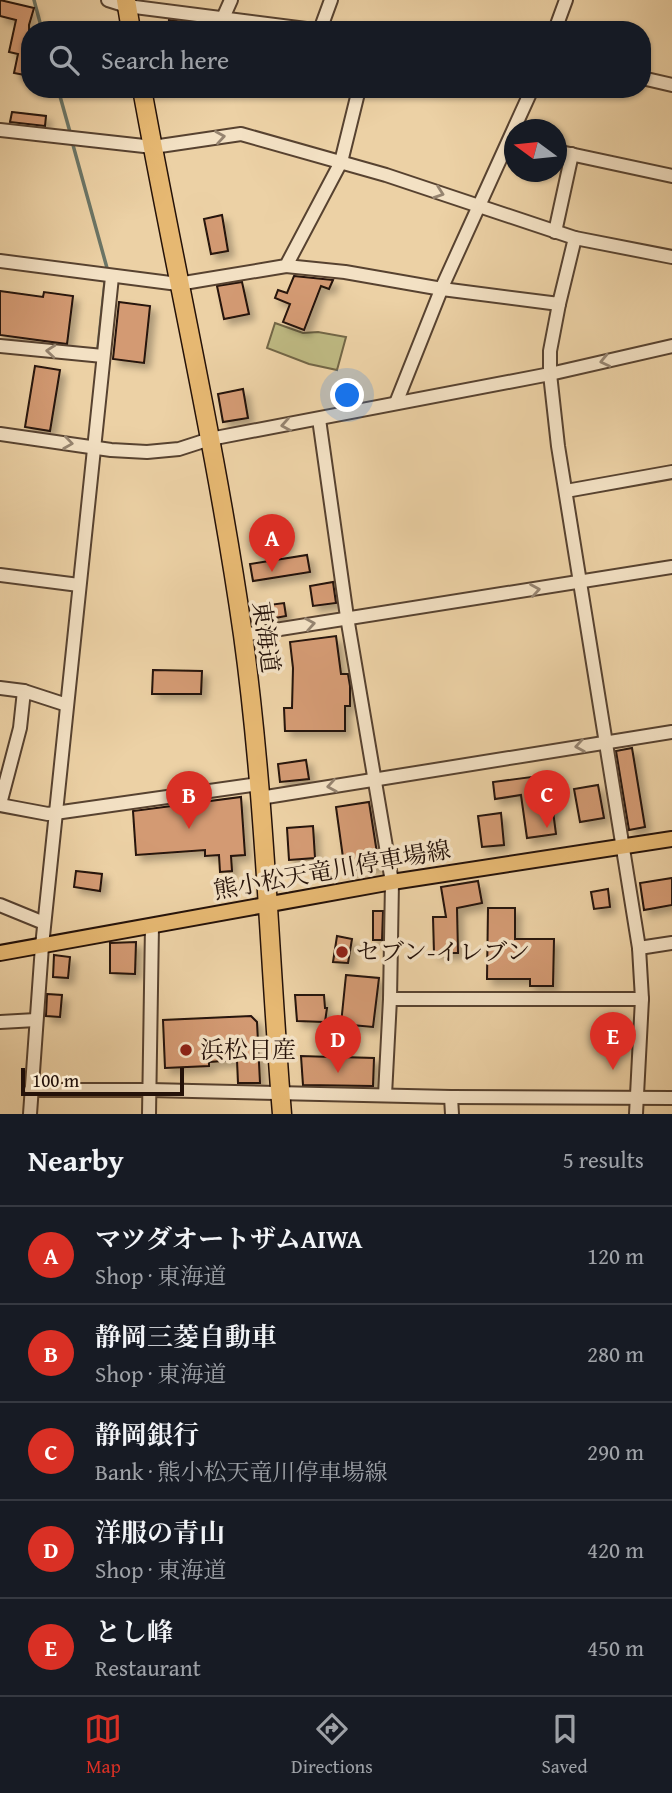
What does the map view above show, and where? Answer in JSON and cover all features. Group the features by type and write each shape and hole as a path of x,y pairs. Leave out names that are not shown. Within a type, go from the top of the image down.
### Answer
{"highway":[{"path":"126,3 129,21"},
{"name":"東海道","path":"144,98 210,439 243,635 260,791 282,1114"}],"main road":[{"name":"熊小松天竜川停車場線","path":"0,953 392,882 672,839"}],"street":[{"path":"108,0 246,21"},
{"path":"223,18 231,0"},
{"path":"323,21 331,0"},
{"path":"558,21 566,0"},
{"path":"651,80 672,85"},
{"path":"286,266 341,162 357,98"},
{"path":"519,119 527,98"},
{"path":"0,130 153,148 241,134 341,162 575,238 672,257"},
{"path":"567,153 672,176"},
{"path":"396,403 442,289 504,154"},
{"path":"555,232 572,154"},
{"path":"575,238 550,351 550,374 580,583 639,948 642,999 636,1114"},
{"path":"0,261 178,284 286,266 345,272 442,289 559,304"},
{"path":"30,1114 44,923 112,277"},
{"path":"0,346 103,356"},
{"path":"0,434 147,452 178,449 210,439 550,374 672,346"},
{"path":"319,419 347,617 392,882 385,1095"},
{"path":"566,491 672,472"},
{"path":"243,635 672,567"},
{"path":"0,575 79,585"},
{"path":"0,688 24,691 66,705"},
{"path":"24,691 20,728 0,805 48,814 374,779 672,732"},
{"path":"0,905 44,923"},
{"path":"149,1114 152,926"},
{"path":"639,948 672,943"},
{"path":"390,999 642,999"},
{"path":"0,1022 36,1020"},
{"path":"32,1090 672,1098"},
{"path":"451,1097 452,1114"}],"shaded area":[{"path":"275,323 303,333 318,332 346,337 337,370 309,364 267,348"}],"building":[{"path":"0,0 34,8 30,21 21,21 21,74 14,73 18,54 9,52 16,20 0,16"},
{"path":"12,112 46,116 45,126 10,122"},
{"path":"222,215 228,251 211,254 204,219"},
{"path":"294,276 333,280 329,289 321,286 304,330 283,322 290,304 275,298 278,290 287,293"},
{"path":"242,282 249,314 224,319 217,286"},
{"path":"0,291 43,297 44,292 73,296 67,344 0,335"},
{"path":"119,302 150,306 144,363 113,359"},
{"path":"35,366 60,370 50,431 25,427"},
{"path":"243,389 248,418 223,422 218,394"},
{"path":"307,555 310,572 253,581 250,564"},
{"path":"333,582 336,603 313,606 310,586"},
{"path":"284,603 286,616 264,620 261,606"},
{"path":"336,636 341,674 348,674 350,686 350,706 345,706 345,731 285,731 284,708 292,708 293,668 290,642"},
{"path":"153,670 202,671 201,694 152,694"},
{"path":"632,748 645,827 629,830 616,751"},
{"path":"306,760 309,779 280,782 278,764"},
{"path":"539,776 542,798 551,796 556,834 527,838 521,795 495,799 493,782"},
{"path":"598,785 604,818 580,822 574,789"},
{"path":"241,797 245,855 231,856 232,871 220,872 219,855 205,856 205,850 136,855 133,811"},
{"path":"369,802 379,866 345,872 336,807"},
{"path":"501,813 504,845 482,847 478,816"},
{"path":"313,826 315,858 289,860 287,828"},
{"path":"76,871 102,874 100,891 74,887"},
{"path":"672,878 672,905 644,910 640,883"},
{"path":"478,881 482,903 457,908 458,953 434,953 433,917 446,917 441,887"},
{"path":"608,889 610,907 594,909 591,892"},
{"path":"488,908 515,908 515,939 554,939 553,986 530,986 530,979 487,979"},
{"path":"373,911 383,911 382,940 373,940"},
{"name":"セブン-イレブン","path":"337,936 352,939 348,963 333,962"},
{"path":"136,942 135,974 110,973 110,943"},
{"path":"54,955 70,957 68,978 53,977"},
{"path":"346,975 379,978 373,1027 341,1024"},
{"path":"47,994 62,995 60,1017 46,1016"},
{"path":"295,995 324,995 327,1008 325,1022 297,1021"},
{"name":"浜松日産","path":"251,1016 257,1022 260,1083 238,1083 237,1060 209,1062 209,1066 165,1068 163,1020"},
{"path":"332,1049 342,1049 341,1057 374,1058 373,1086 303,1085 301,1056 332,1057"}],"waterway":[{"path":"34,0 40,21"},
{"path":"61,98 70,132"},
{"path":"73,145 107,268"},
{"path":"98,348 105,282"}],"place":[{"name":"マツダオートザムAIWA","path":"272,572"},
{"name":"静岡銀行","path":"547,828"},
{"name":"静岡三菱自動車","path":"189,829"},
{"name":"セブン-イレブン","path":"342,952"},
{"name":"浜松日産","path":"186,1050"},
{"name":"とし峰","path":"613,1070"},
{"name":"洋服の青山","path":"338,1073"}]}
